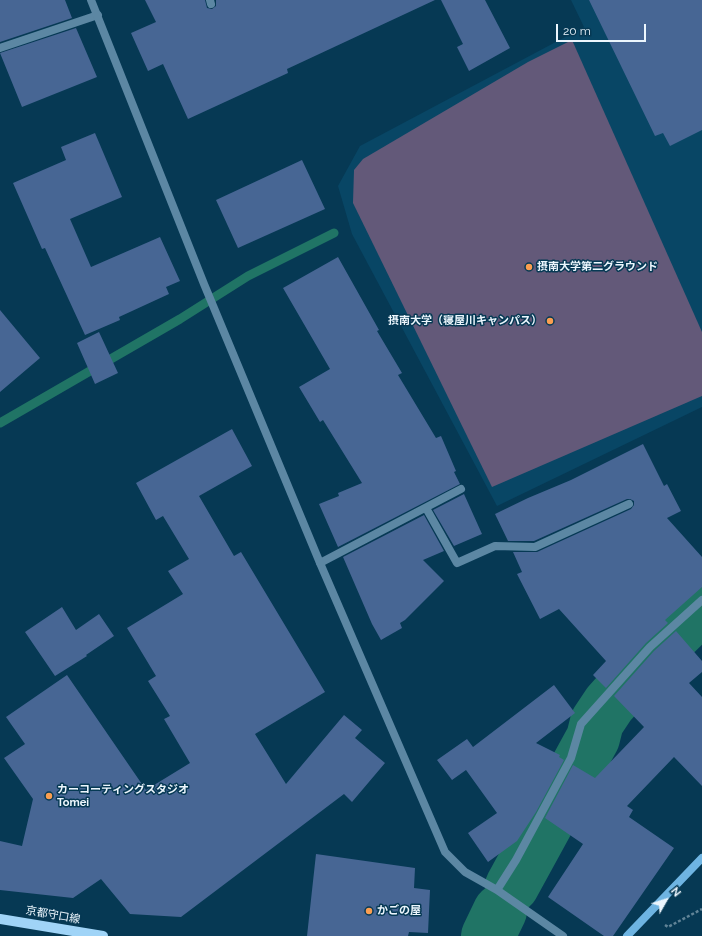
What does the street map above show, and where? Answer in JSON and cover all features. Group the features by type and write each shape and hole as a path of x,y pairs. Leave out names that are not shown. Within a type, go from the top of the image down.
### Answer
{"main road":[{"path":"628,936 647,914 702,858"},
{"name":"京都守口線","path":"0,918 103,936"}],"street":[{"path":"91,0 204,284 320,563 445,852 465,872 497,890 563,936"},
{"path":"0,48 98,15"},
{"path":"320,563 461,489"},
{"path":"426,508 457,563 495,546 535,548 629,504"},
{"path":"497,890 516,860 571,758 581,724 650,648 702,600"}],"path":[{"path":"647,914 668,927 702,909"}],"shaded area":[{"name":"摂南大学第二グラウンド","path":"571,0 702,0 702,407 497,506 352,234 338,186 360,146 584,27"},
{"name":"摂南大学第二グラウンド","path":"572,40 702,332 702,396 492,487 353,203 354,170 363,159 528,62"}],"building":[{"path":"0,0 65,0 72,18 0,42"},
{"path":"145,0 205,0 207,8 212,9 216,6 216,0 435,0 287,69 288,73 188,119 163,64 148,71 131,33 156,22"},
{"path":"441,0 485,0 510,48 469,71 457,47 463,44"},
{"path":"589,0 702,0 702,130 670,146 663,133 655,136"},
{"path":"76,28 97,77 22,107 0,53"},
{"path":"95,133 122,197 70,219 91,267 160,237 180,281 166,287 169,294 119,317 120,320 85,335 45,248 42,249 13,183 66,160 61,147"},
{"path":"302,160 325,209 238,248 216,200"},
{"path":"338,257 379,330 377,331 402,373 398,375 436,438 441,436 460,484 338,547 319,504 339,496 338,493 362,483 323,420 320,422 299,387 330,369 283,288"},
{"path":"0,310 40,358 0,392"},
{"path":"99,332 118,373 95,384 77,343"},
{"path":"232,429 252,466 199,496 234,556 241,552 325,692 255,734 286,784 344,715 362,730 355,738 385,763 352,802 344,794 181,917 130,914 101,879 73,898 0,890 0,841 22,846 33,799 4,758 25,744 6,717 67,675 146,790 190,763 164,719 170,716 148,681 156,676 127,628 183,594 168,571 189,559 163,516 156,520 136,483"},
{"path":"643,444 664,486 667,484 681,511 667,518 702,557 702,587 665,620 668,623 646,643 606,688 593,675 606,661 559,609 540,619 517,574 522,572 513,552 537,552 631,509 634,505 634,501 627,499 534,541 508,541 495,514 571,480"},
{"path":"464,494 482,534 454,546 433,510"},
{"path":"424,515 444,551 423,560 444,581 405,620 400,623 402,628 381,640 372,624 343,557"},
{"path":"62,607 76,630 99,614 114,636 86,655 87,656 55,676 25,632"},
{"path":"676,631 702,661 702,672 689,683 702,697 702,786 674,757 627,806 633,810 629,817 674,848 613,936 604,936 548,897 583,844 545,818 573,765 595,778 644,727 614,696 654,651"},
{"path":"554,685 575,713 536,743 560,755 559,757 564,760 536,812 517,841 488,862 468,833 497,813 466,770 452,780 437,760 467,739 473,747"},
{"name":"かごの屋","path":"316,854 415,868 414,888 430,890 428,933 409,932 408,936 307,936"}],"waterway":[{"path":"0,423 180,319 248,276 334,233"},
{"path":"512,886 593,738 597,722 609,704 652,656 702,607"},
{"path":"488,936 500,911"}],"place":[{"name":"摂南大学第二グラウンド","path":"529,267"},
{"name":"摂南大学（寝屋川キャンパス）","path":"550,321"},
{"name":"カーコーティングスタジオ Tomei","path":"49,796"},
{"name":"かごの屋","path":"369,911"}]}
